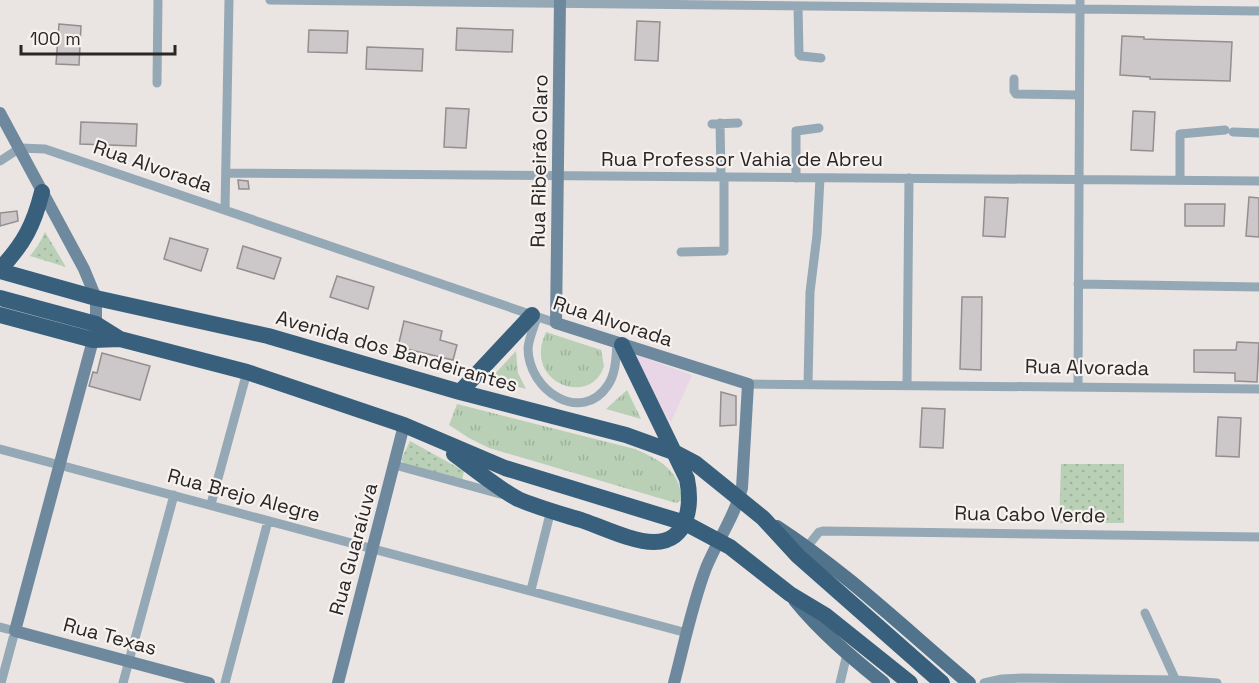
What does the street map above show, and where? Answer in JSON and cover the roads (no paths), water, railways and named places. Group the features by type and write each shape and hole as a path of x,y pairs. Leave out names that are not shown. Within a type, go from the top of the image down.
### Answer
{"highway":[{"path":"0,270 32,226 42,192"},
{"name":"Avenida dos Bandeirantes","path":"0,270 96,298 268,336 460,392 626,435 676,453 695,463 763,518 798,556 942,683"},
{"path":"0,298 94,332 247,372 404,425 505,468 685,524 720,540 790,594 825,615 910,683"},
{"path":"0,315 94,332"},
{"path":"460,392 534,316"},
{"path":"427,435 517,498 630,536 653,542 668,539 685,524 689,511 690,492 687,479 620,344"}],"main road":[{"name":"Avenida dos Bandeirantes","path":"763,518 807,547 969,683"},
{"path":"790,594 821,630 883,683"}],"street":[{"path":"157,83 158,0"},
{"path":"225,210 229,0"},
{"path":"270,0 798,6 840,3 1080,5 1259,11"},
{"name":"Rua Ribeirão Claro","path":"556,323 560,2"},
{"path":"1078,387 1080,5"},
{"path":"798,6 799,54 821,58"},
{"path":"1014,78 1016,94 1079,95"},
{"path":"0,113 84,268 96,298 94,332 1,683"},
{"path":"681,252 724,251 722,177 716,123 738,123"},
{"path":"796,177 796,131 819,128"},
{"path":"1180,180 1180,134 1229,131 1259,133"},
{"path":"0,161 20,148"},
{"name":"Rua Alvorada","path":"20,148 45,149 534,316 748,384 1259,388"},
{"name":"Rua Professor Vahia de Abreu","path":"226,173 1259,181"},
{"path":"808,384 810,292 818,235 820,178"},
{"path":"907,385 909,178"},
{"path":"1078,284 1259,287"},
{"path":"534,316 528,349 530,361 540,385 560,399 579,402 601,394 614,373 620,344"},
{"path":"211,504 247,372"},
{"path":"674,683 700,583 739,498 744,480 748,384"},
{"name":"Rua Guaraíuva","path":"338,683 404,425"},
{"name":"Rua Brejo Alegre","path":"0,449 687,633"},
{"path":"395,465 517,498"},
{"path":"123,683 174,495"},
{"path":"531,590 551,510"},
{"path":"225,683 268,521"},
{"name":"Rua Cabo Verde","path":"807,547 819,532 823,531 1259,537"},
{"path":"1145,613 1176,682"},
{"name":"Rua Texas","path":"0,627 209,683"},
{"path":"840,683 843,669 851,657"},
{"path":"984,683 1024,678 1217,683"}]}
